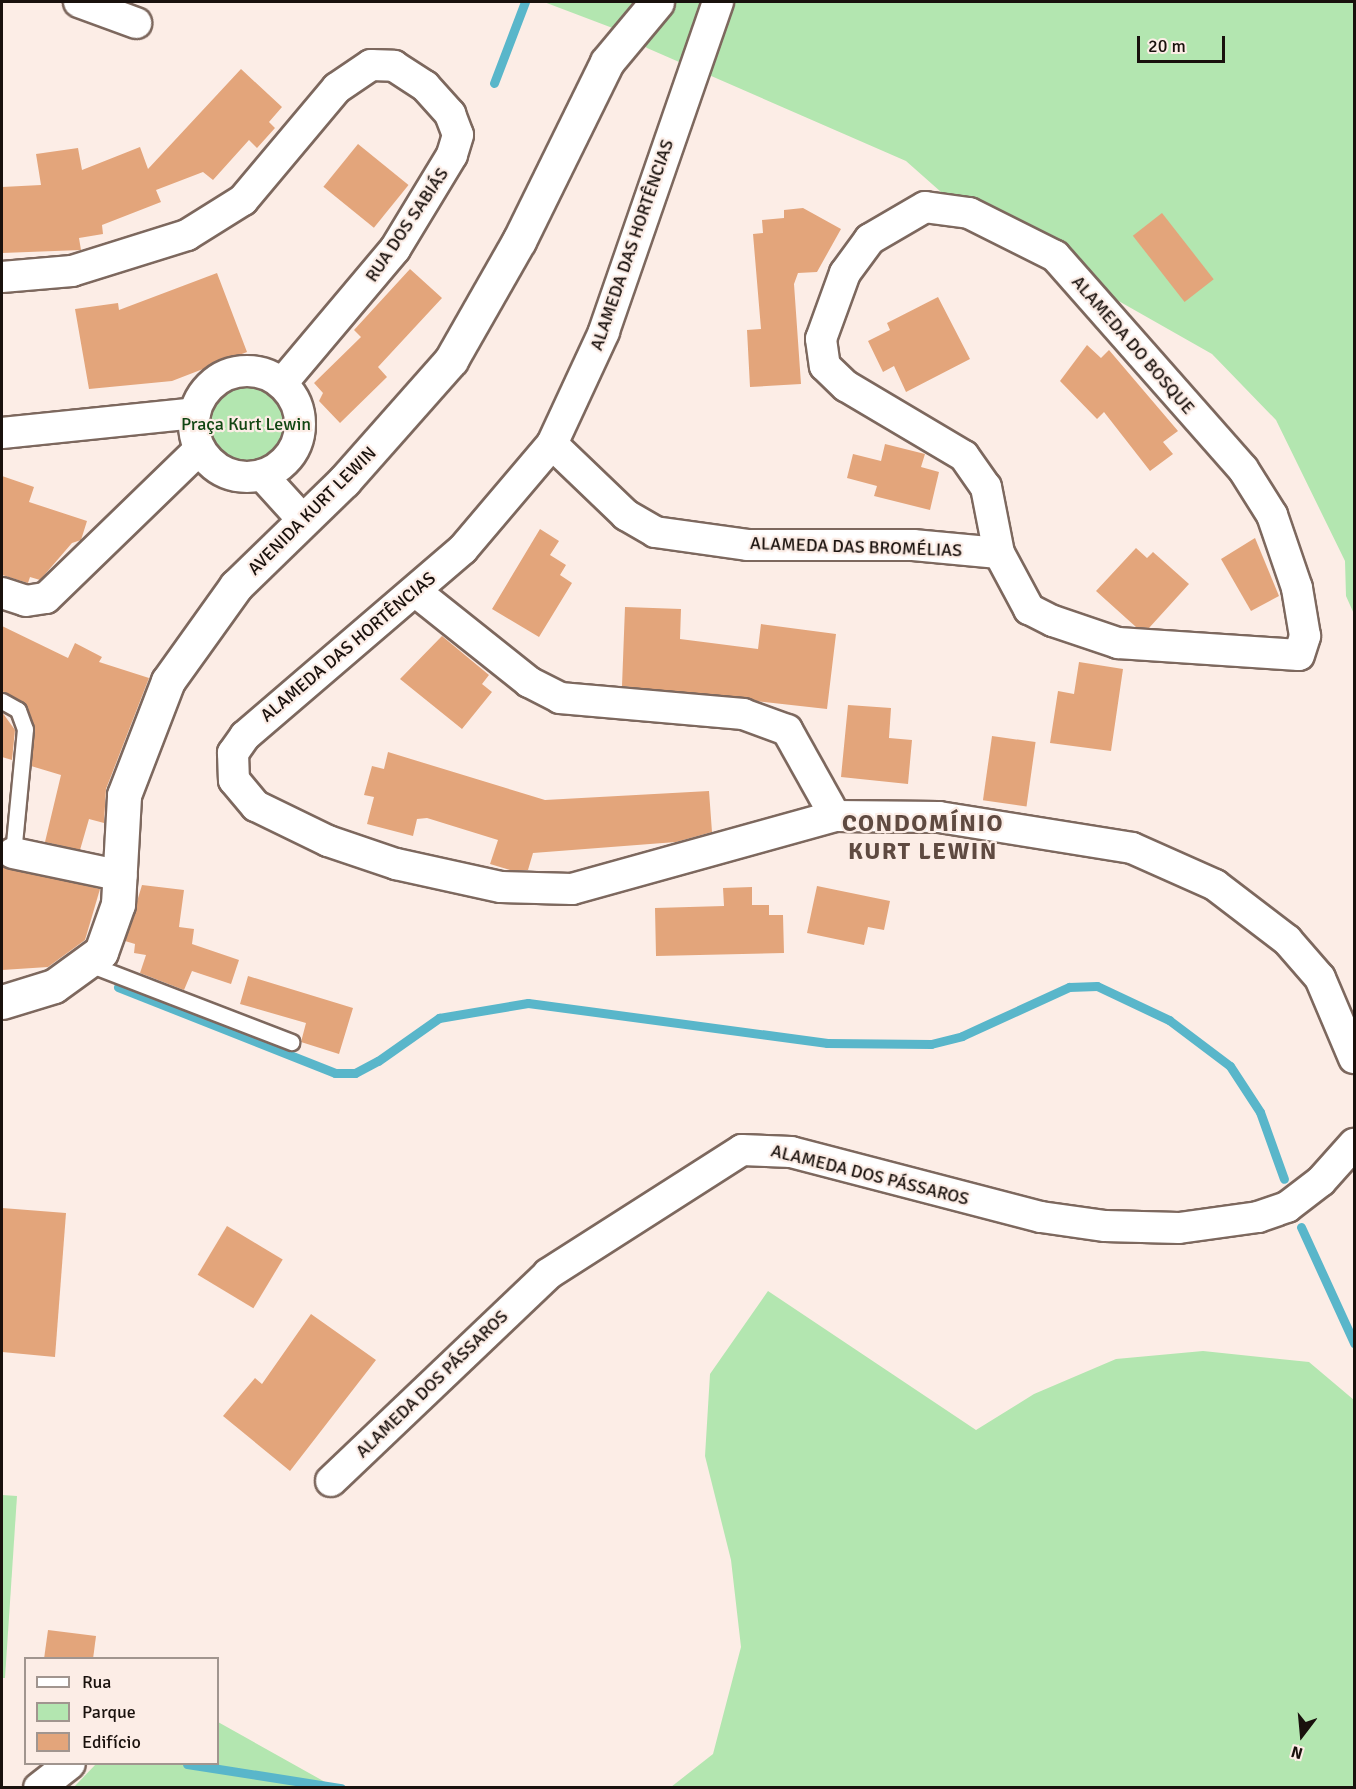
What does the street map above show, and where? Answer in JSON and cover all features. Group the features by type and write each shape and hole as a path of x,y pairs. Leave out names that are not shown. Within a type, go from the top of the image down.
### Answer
{"main road":[{"name":"AVENIDA KURT LEWIN","path":"2,1002 54,986 89,964 113,930 122,876 124,795 168,681 237,586 302,519 344,481 451,360 519,241 607,62 657,2"}],"street":[{"path":"79,2 136,23"},
{"name":"ALAMEDA DAS HORTÊNCIAS","path":"718,2 604,332 552,444 463,549 245,736 233,753 232,770 256,806 327,841 396,864 501,887 572,889 835,816 939,817 1132,848 1215,885 1287,940 1320,978 1354,1058"},
{"name":"RUA DOS SABIÁS","path":"2,277 72,271 188,235 243,200 337,88 371,65 394,66 425,86 450,114 458,135 452,155 395,249 282,383"},
{"name":"ALAMEDA DO BOSQUE","path":"925,207 969,213 1055,256 1243,469 1272,515 1297,588 1305,636 1299,655 1118,643 1053,621 1029,609 999,553 986,487 964,456 872,405 825,366 820,339 825,315 845,273 870,239 925,207"},
{"path":"253,371 282,383 298,411 297,443 277,468 262,475 226,472 200,449 195,413 200,398 222,377 253,371"},
{"path":"2,433 195,413"},
{"name":"ALAMEDA DAS BROMÉLIAS","path":"552,444 626,515 654,532 747,545 913,545 999,553"},
{"path":"2,593 27,601 46,598 200,449"},
{"path":"262,475 302,519"},
{"path":"415,591 529,682 560,698 743,714 787,730 835,816"},
{"path":"7,851 122,876"},
{"name":"ALAMEDA DOS PÁSSAROS","path":"331,1481 548,1274 742,1150 790,1152 1041,1217 1105,1226 1179,1228 1258,1217 1287,1207 1321,1181 1354,1144"},
{"path":"39,1788 69,1765"}],"lane":[{"path":"2,701 18,710 25,729 7,851"},
{"path":"89,964 291,1042"}],"green space":[{"path":"544,2 1354,2 1354,614 1346,596 1345,561 1276,420 1212,354 967,215 906,161 647,48 631,35"},
{"name":"Praça Kurt Lewin","path":"246,380 263,384 277,393 286,407 290,424 286,441 277,455 263,464 246,468 229,464 215,455 206,441 202,424 206,407 215,393 229,384"},
{"path":"768,1291 976,1430 1034,1394 1116,1359 1203,1351 1309,1362 1354,1400 1354,1787 671,1787 713,1754 741,1647 731,1560 705,1456 710,1374"},
{"path":"2,1495 17,1496 5,1678 2,1678"},
{"path":"219,1723 334,1787 74,1787 95,1765 219,1765"}],"building":[{"path":"241,69 282,107 269,122 275,128 257,148 249,140 213,180 203,172 156,190 161,202 102,225 103,234 79,238 81,250 2,253 2,187 41,185 36,154 78,148 82,170 140,147 148,169"},
{"path":"358,144 409,185 374,228 323,187"},
{"path":"803,208 841,229 817,272 798,273 794,284 801,384 750,387 747,330 761,329 753,234 763,233 762,220 784,218 784,210"},
{"path":"1162,213 1214,279 1185,302 1133,236"},
{"path":"410,269 442,298 378,367 387,377 340,423 319,401 323,393 314,383 361,337 354,330"},
{"path":"217,273 247,352 172,381 89,389 75,309 118,303 119,310"},
{"path":"938,297 970,359 906,392 894,366 883,372 868,341 890,330 887,323"},
{"path":"1087,345 1101,358 1109,350 1178,431 1163,442 1173,454 1150,471 1104,412 1097,419 1060,381"},
{"path":"885,444 925,454 921,467 939,472 930,510 874,496 877,486 847,478 853,454 881,461"},
{"path":"2,476 34,487 29,502 87,521 81,540 72,543 40,580 30,577 28,583 2,575"},
{"path":"540,529 559,541 550,555 566,565 560,575 572,583 539,637 492,609"},
{"path":"1255,538 1279,596 1251,611 1221,559"},
{"path":"1136,548 1147,558 1153,552 1189,584 1149,628 1136,627 1096,591"},
{"path":"625,607 681,609 680,639 758,649 761,624 836,634 827,709 622,686"},
{"path":"2,626 68,658 75,643 102,657 99,662 149,678 106,789 104,823 89,819 80,850 45,842 61,775 31,766 35,729 27,707 2,691"},
{"path":"442,636 489,675 482,684 492,692 462,729 400,679"},
{"path":"1079,662 1123,669 1111,751 1050,743 1058,691 1074,694"},
{"path":"848,705 891,708 889,738 912,740 908,784 841,777"},
{"path":"2,712 15,730 12,760 2,757"},
{"path":"992,736 1036,742 1027,806 983,800"},
{"path":"388,752 545,800 709,791 712,832 676,842 533,853 528,870 510,870 490,864 498,840 427,818 417,819 413,836 367,824 374,797 364,795 372,766 384,769"},
{"path":"2,866 100,889 85,940 48,967 2,970"},
{"path":"142,885 184,890 179,927 194,929 192,944 239,960 231,984 192,971 184,990 140,973 146,955 134,953 135,944 125,941"},
{"path":"817,886 890,901 884,930 868,927 864,945 807,933"},
{"path":"752,887 752,905 769,905 769,915 783,915 784,953 656,956 655,908 724,906 723,888"},
{"path":"248,976 353,1008 339,1054 301,1042 306,1023 240,1004"},
{"path":"2,1208 66,1213 55,1357 2,1352"},
{"path":"227,1226 283,1259 253,1308 198,1275"},
{"path":"311,1314 376,1360 290,1471 223,1416 255,1378 262,1384"},
{"path":"48,1630 96,1636 93,1657 44,1657"}],"waterway":[{"path":"494,83 525,2"},
{"path":"118,987 335,1073 355,1073 378,1061 439,1018 528,1003 827,1043 931,1044 962,1036 1069,987 1097,986 1169,1020 1230,1066 1260,1112 1284,1179"},
{"path":"1301,1227 1354,1343"},
{"path":"193,1765 341,1788"}],"district":[{"name":"CONDOMÍNIO KURT LEWIN","path":"923,838"}]}
